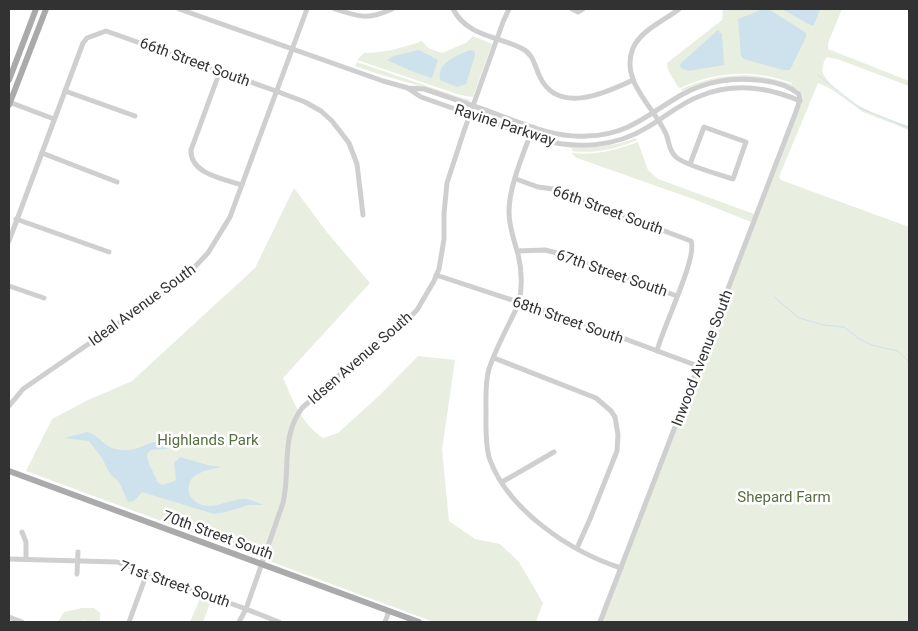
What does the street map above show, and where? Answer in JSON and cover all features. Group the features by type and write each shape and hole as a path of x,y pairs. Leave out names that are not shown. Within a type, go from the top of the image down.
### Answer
{"main road":[{"path":"9,80 36,9"},
{"path":"9,103 46,9"},
{"name":"70th Street South","path":"9,471 419,622"}],"street":[{"name":"Ravine Parkway","path":"179,9 408,88 424,89 533,128 563,135 596,136 625,129 654,114 686,93 708,84 727,80 762,81 785,86 798,93 800,101"},
{"name":"Ideal Avenue South","path":"9,406 22,390 143,308 192,270 208,253 225,228 307,9"},
{"path":"336,9 355,16 364,17 380,14 392,9"},
{"path":"453,9 460,20 468,27 527,52 534,60 543,83 560,95 574,98 594,96 633,80"},
{"name":"Idsen Avenue South","path":"239,622 246,609 286,492 288,440 294,418 302,408 361,356 404,323 417,310 436,275 444,239 444,213 448,183 496,39 509,9"},
{"path":"572,9 577,12 583,9"},
{"path":"679,9 672,11 646,32 637,42 630,60 633,80 666,133 672,152 680,160 690,164 733,179 746,142 704,126 690,164"},
{"name":"66th Street South","path":"66,91 87,38 102,32 114,33 305,102 332,120 349,143 357,164 363,215"},
{"path":"220,71 191,150 191,156 198,168 242,185"},
{"name":"Ravine Parkway","path":"408,88 421,97 530,136 563,144 594,145 627,137 692,99 723,89 757,88 777,92 800,101"},
{"path":"9,240 66,91 135,116"},
{"name":"Inwood Avenue South","path":"600,622 800,101"},
{"path":"9,103 54,120"},
{"path":"533,128 510,197 509,214 522,287 519,304 494,358 487,379 487,448 489,459 511,496 524,511 564,541 600,562 621,568"},
{"path":"42,153 117,182"},
{"name":"66th Street South","path":"516,179 538,187 553,188 692,241 689,264 677,296"},
{"path":"16,219 109,252"},
{"name":"67th Street South","path":"517,251 545,250 557,253 677,296"},
{"name":"68th Street South","path":"436,275 519,304 582,323 698,366"},
{"path":"9,286 44,298"},
{"path":"657,351 677,296"},
{"path":"494,358 596,398 611,411 616,420 618,435 617,451 577,548"},
{"path":"502,482 554,452"},
{"path":"22,532 26,542 26,559"},
{"path":"77,574 78,552"},
{"name":"71st Street South","path":"9,558 116,562 279,622"},
{"path":"129,622 147,573"},
{"path":"385,622 389,611"},
{"path":"9,617 22,622"}],"green space":[{"name":"Shepard Farm","path":"723,9 842,9 828,43 828,49 909,81 909,86 827,57 824,61 822,72 838,92 872,112 909,126 909,130 863,112 831,89 818,83 779,177 781,180 909,227 909,622 602,622 803,99 802,93 799,90 772,80 710,81 681,91 681,89 703,81 738,75 775,79 792,84 778,78 763,75 736,74 708,78 680,88 678,87 668,70 667,63 722,20"},
{"path":"473,36 492,44 473,97 460,95 357,60 364,53 393,50 422,41 428,48 442,53 466,43"},
{"path":"357,62 471,100 467,101 369,71 355,66"},
{"path":"636,138 637,140 605,150 572,151 572,148 605,146"},
{"path":"638,142 648,170 658,179 754,214 751,222 696,200 577,158 572,154 605,152"},
{"name":"Highlands Park","path":"294,188 326,231 370,283 283,378 299,411 309,426 323,438 338,433 380,395 418,356 455,360 442,450 449,521 475,539 500,544 519,562 543,603 536,622 434,622 26,471 52,419 86,401 132,381 255,268"},
{"path":"202,594 212,598 203,622 190,622"},
{"path":"82,608 94,608 100,613 100,622 86,622 84,620 81,622 58,622 64,612"}],"water":[{"path":"763,9 772,11 806,33 806,37 790,70 783,70 744,59 741,56 738,19"},
{"path":"782,9 820,9 812,26"},
{"path":"718,30 722,34 724,65 688,71 681,68 681,63"},
{"path":"419,50 438,60 432,78 387,60 394,56"},
{"path":"470,50 474,51 475,55 466,84 457,87 440,80 441,69 444,64"},
{"path":"88,432 108,446 118,450 131,450 157,441 167,443 167,449 151,450 147,454 157,482 162,485 175,481 174,463 180,457 221,467 197,474 190,481 189,494 202,505 219,505 245,499 264,505 248,505 214,514 142,492 134,501 128,502 119,482 110,474 102,458 89,441 64,438"}],"waterway":[{"path":"818,75 860,108 909,128"},
{"path":"774,297 799,318 823,325 844,327 871,345 898,351 909,362"}]}
